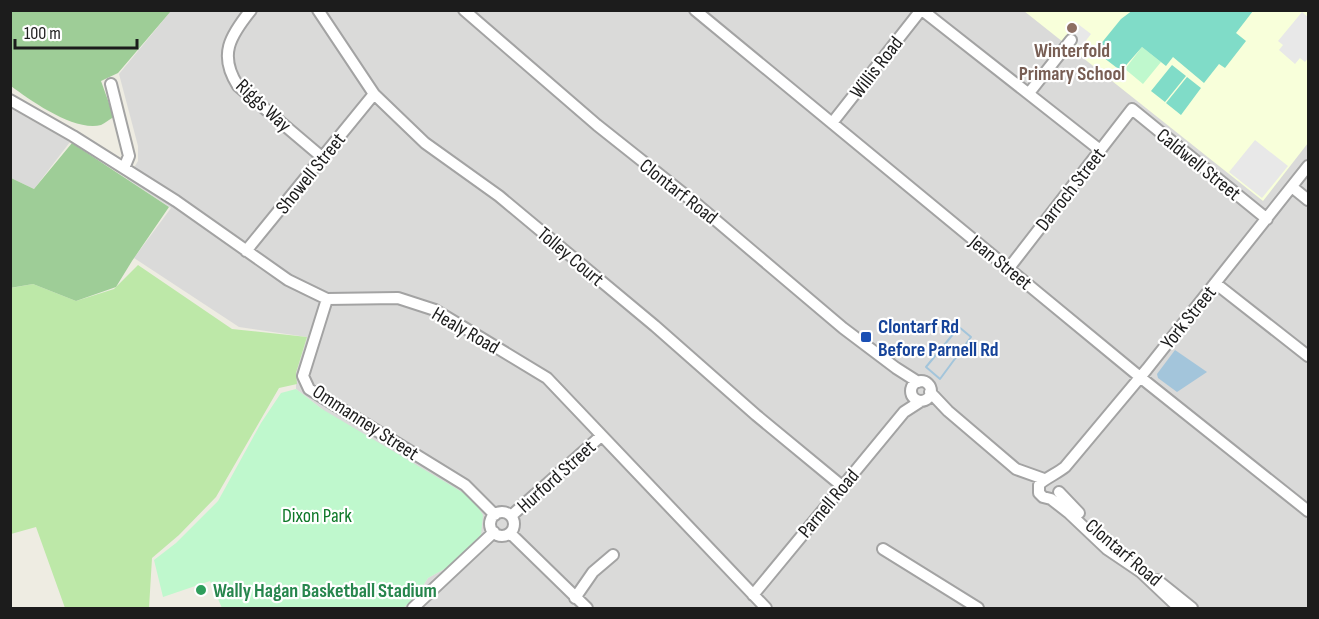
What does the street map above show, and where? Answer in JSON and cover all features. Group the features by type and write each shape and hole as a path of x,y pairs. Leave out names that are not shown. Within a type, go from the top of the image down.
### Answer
{"street":[{"name":"Riggs Way","path":"251,10 237,28 229,46 228,67 232,77 238,86 323,158"},
{"name":"Tolley Court","path":"318,10 374,94 425,142 499,196 842,486"},
{"name":"Clontarf Road","path":"464,10 597,125 896,368 914,388"},
{"name":"Jean Street","path":"695,10 1140,377 1308,511"},
{"name":"Willis Road","path":"832,123 921,10"},
{"path":"921,10 1100,150"},
{"path":"1029,93 1071,40"},
{"path":"111,84 129,156 124,168"},
{"name":"Showell Street","path":"246,251 374,94"},
{"name":"Healy Road","path":"10,100 176,201 288,280 327,298 398,298 435,310 547,378 766,609"},
{"name":"Darroch Street","path":"1009,268 1132,109"},
{"name":"Caldwell Street","path":"1132,109 1267,219"},
{"name":"York Street","path":"1050,487 1308,166"},
{"path":"1292,187 1308,200"},
{"path":"1215,283 1308,356"},
{"name":"Ommanney Street","path":"327,298 303,376 309,389 465,485 495,515"},
{"path":"927,384 925,398 914,398 914,388 927,384"},
{"name":"Parnell Road","path":"904,412 914,388"},
{"name":"Clontarf Road","path":"925,398 948,411 1010,465 1050,487 1092,526 1192,609"},
{"name":"Parnell Road","path":"753,595 904,412 925,398"},
{"name":"Hurford Street","path":"511,516 601,436"},
{"name":"Clontarf Road","path":"1050,487 1069,513 1107,549 1141,572 1179,609"},
{"path":"506,513 511,516 514,528 510,533 505,536 494,532 490,526 495,515 506,513"},
{"path":"413,609 494,532"},
{"path":"510,533 587,609"},
{"path":"884,549 978,609"},
{"path":"575,598 593,572 613,555"}],"shaded area":[{"path":"1133,10 1253,11 1236,33 1246,41 1225,68 1219,64 1204,83 1173,57 1166,66 1142,47 1121,71 1095,51 1121,19"},
{"path":"171,11 1308,11 1308,608 403,608 415,598 428,578 450,566 322,409 296,389 296,373 307,337 239,327 134,258 171,208 127,179 138,161 138,146 119,74"},
{"path":"1024,11 1308,11 1308,143 1263,201"},
{"path":"1302,12 1308,17 1308,58 1305,62 1300,58 1295,64 1279,50 1283,45 1278,41"},
{"path":"1078,24 1091,34 1081,47 1068,37"},
{"path":"1172,65 1186,76 1165,102 1151,91"},
{"path":"1187,77 1201,88 1181,115 1166,103"},
{"path":"10,108 70,142 34,189 11,178"},
{"path":"1255,140 1288,166 1262,198 1229,172"},
{"path":"1175,350 1207,372 1177,392 1158,378 1157,374"}],"green space":[{"path":"11,10 171,11 118,73 101,81 114,117 101,125 90,126 66,120 54,114 11,86"},
{"path":"1142,47 1161,62 1143,84 1125,69"},
{"path":"72,143 169,207 116,287 76,301 33,284 10,288 11,178 34,189"},
{"path":"138,265 232,329 307,337 296,373 297,384 279,388 216,497 179,535 152,558 149,608 65,608 36,527 11,534 11,288 33,284 76,301 114,289"},
{"name":"Dixon Park","path":"296,389 322,409 472,498 483,515 481,535 450,566 428,578 415,598 403,608 222,608 210,581 163,597 154,560 176,543 218,501 261,423 281,393"}],"waterway":[{"path":"959,327 971,337 940,379 926,367 959,327"}],"place":[{"name":"Winterfold Primary School","path":"1072,28"},
{"name":"Clontarf Rd Before Parnell Rd","path":"866,337"},
{"name":"Wally Hagan Basketball Stadium","path":"201,590"}]}
